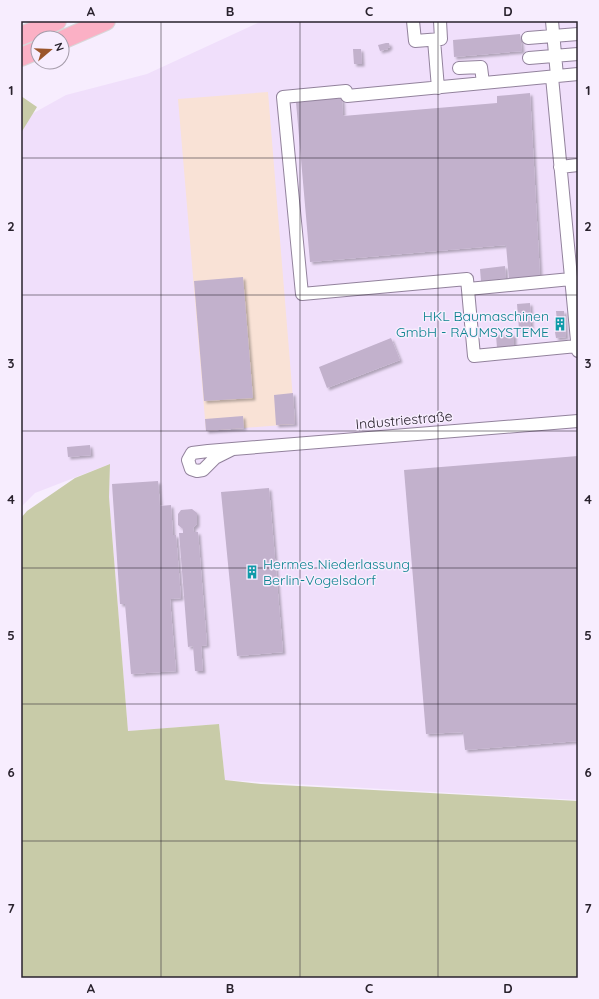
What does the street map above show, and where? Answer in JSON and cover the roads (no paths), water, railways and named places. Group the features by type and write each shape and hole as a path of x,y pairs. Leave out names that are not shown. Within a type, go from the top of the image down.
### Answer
{"highway":[{"path":"21,36 57,21"},
{"path":"70,37 106,21"}],"street":[{"path":"413,21 414,41 441,39 440,21"},
{"path":"552,21 554,36 554,77 560,167 578,349 474,356 467,279 302,294 283,97 346,91 347,96 554,77 578,74"},
{"path":"528,38 578,34"},
{"path":"434,40 438,88"},
{"path":"529,58 578,54"},
{"path":"459,68 481,67 483,83"},
{"path":"560,167 578,165"},
{"path":"468,289 571,279"},
{"name":"Industriestraße","path":"233,449 578,421"}],"place":[{"name":"HKL Baumaschinen GmbH - RAUMSYSTEME","path":"560,324"},
{"name":"Hermes Niederlassung Berlin-Vogelsdorf","path":"252,572"}]}
